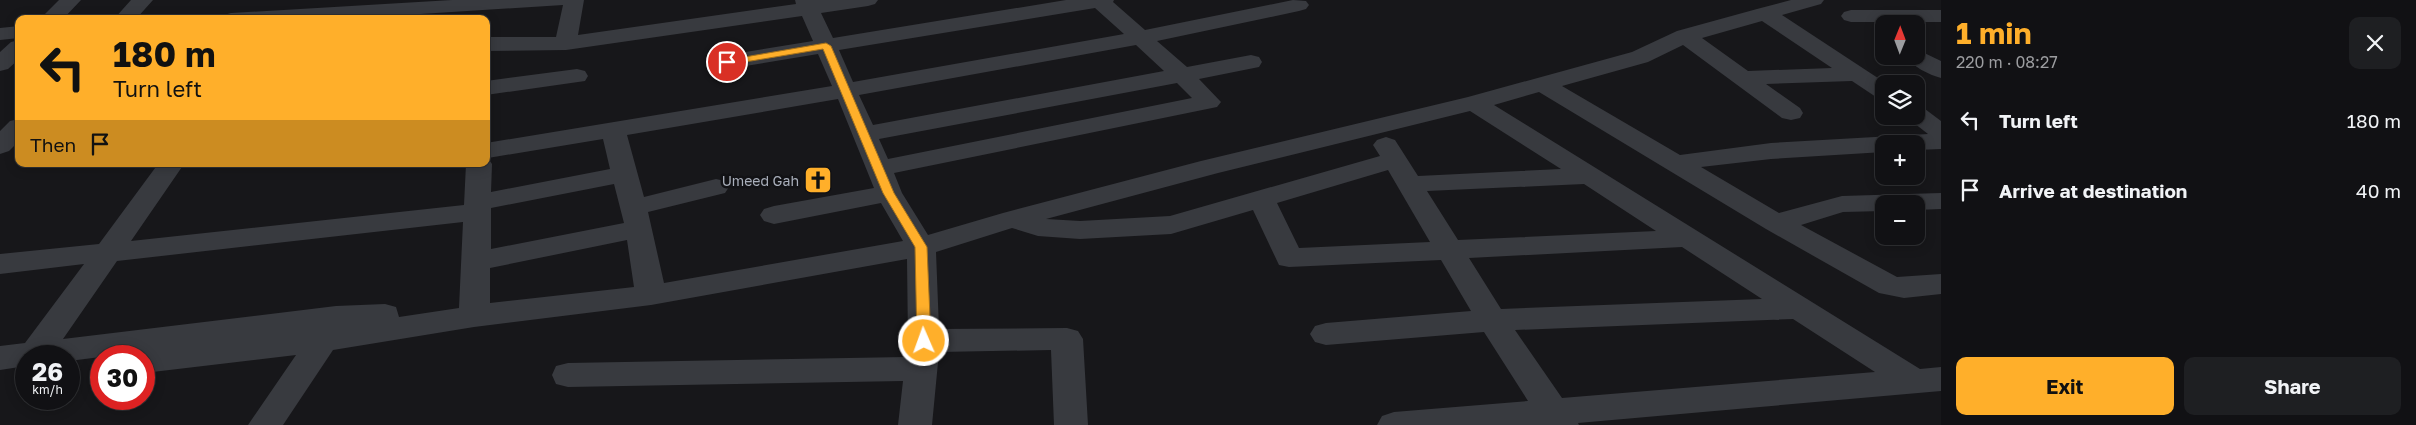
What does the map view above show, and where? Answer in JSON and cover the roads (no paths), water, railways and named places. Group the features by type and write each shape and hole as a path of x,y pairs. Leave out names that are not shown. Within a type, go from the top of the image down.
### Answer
{"street":[{"path":"54,15 71,0"},
{"path":"128,15 143,0"},
{"path":"261,15 283,12 459,13 530,1 558,0"},
{"path":"566,43 574,0"},
{"path":"490,50 566,43 808,4 868,0"},
{"path":"727,62 1101,0 1210,102 884,180 774,216"},
{"path":"155,360 323,340 474,316 651,295 921,247 1013,220 1200,170 1474,103 1640,57 1685,36 1814,0"},
{"path":"1824,0 1875,31"},
{"path":"808,4 884,180 921,247 922,355 915,425"},
{"path":"490,149 846,91 1141,38 1300,5"},
{"path":"1764,13 1875,86"},
{"path":"1851,16 1941,16"},
{"path":"0,34 15,32"},
{"path":"1685,36 1791,113"},
{"path":"0,64 15,51"},
{"path":"1925,61 1941,71"},
{"path":"865,134 1251,62"},
{"path":"1745,78 1857,74"},
{"path":"490,87 577,76"},
{"path":"1542,84 1776,223 1890,286 1904,288 1941,284"},
{"path":"1474,103 1798,308 1928,380"},
{"path":"1374,127 1404,172 1492,320 1558,419"},
{"path":"613,129 636,218 651,295"},
{"path":"0,146 15,130"},
{"path":"1925,142 1941,141"},
{"path":"1675,163 1771,150 1875,144"},
{"path":"44,345 105,254 169,167"},
{"path":"474,316 479,167"},
{"path":"1013,220 1038,227 1080,230 1148,228 1172,225 1261,198 1404,172 1590,176"},
{"path":"0,264 105,254 477,207 625,174"},
{"path":"476,261 636,218 716,187"},
{"path":"1261,198 1289,258 1688,238"},
{"path":"1776,223 1842,204 1941,201"},
{"path":"1326,334 1492,320 1798,308"},
{"path":"155,351 336,317 410,314 474,316"},
{"path":"568,375 922,355 1066,338 1072,425"},
{"path":"265,425 323,340"},
{"path":"0,358 15,361"},
{"path":"0,377 15,371"},
{"path":"1394,425 1558,419 1928,380"}],"place":[{"name":"Umeed Gah","path":"818,180"}]}
